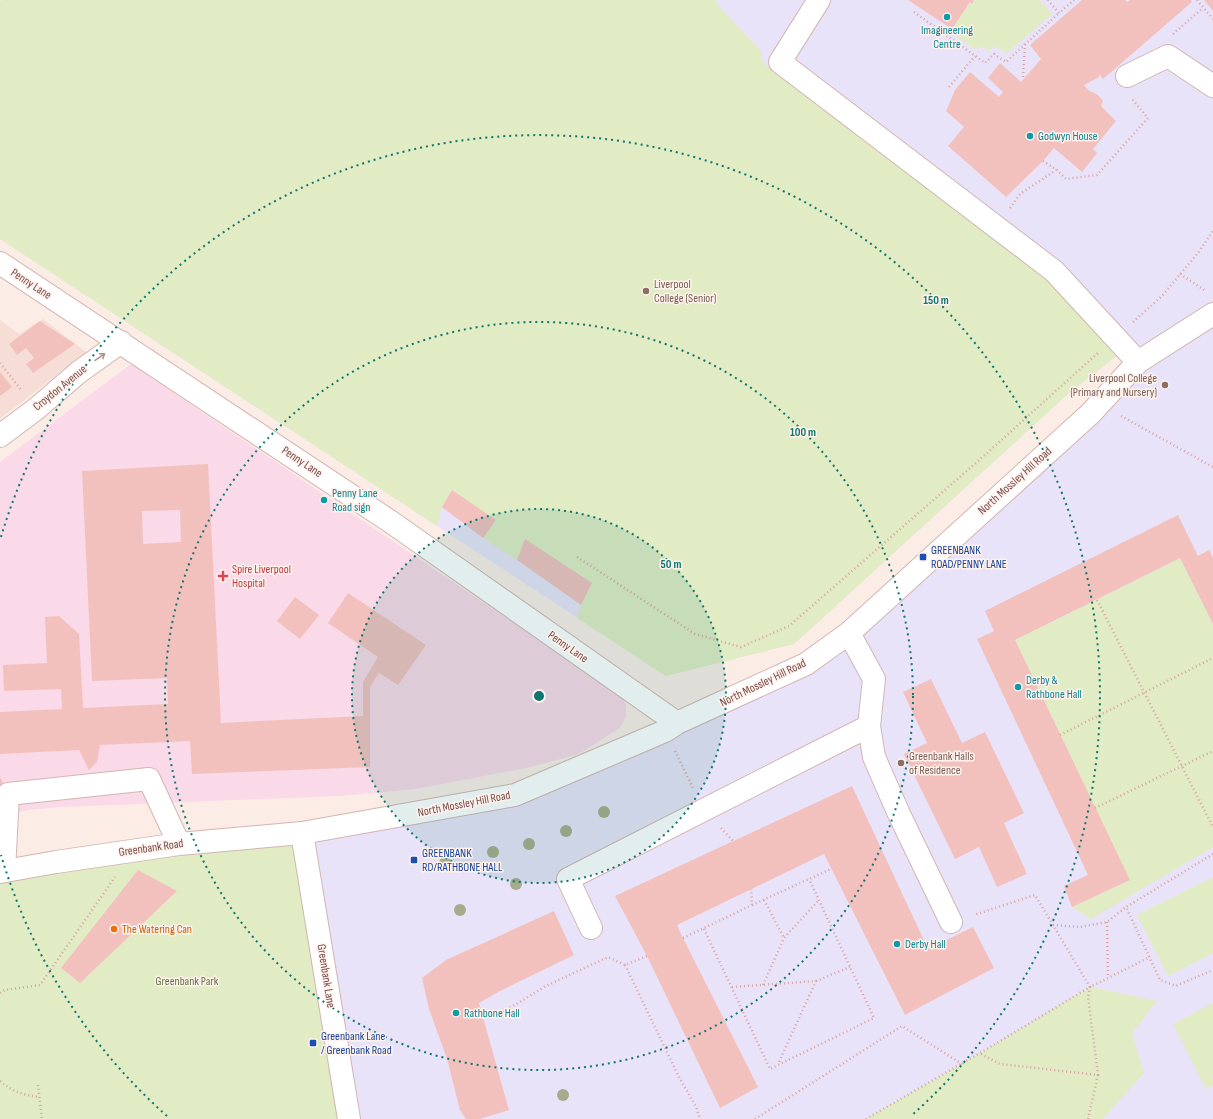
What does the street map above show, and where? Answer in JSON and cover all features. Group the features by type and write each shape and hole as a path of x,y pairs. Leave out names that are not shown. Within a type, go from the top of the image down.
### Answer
{"street":[{"path":"819,0 780,62 1054,271 1138,362"},
{"path":"1127,76 1168,56 1213,86"},
{"name":"Penny Lane","path":"0,263 391,522 677,723"},
{"name":"North Mossley Hill Road","path":"302,833 515,795 665,731 677,723 806,664 850,633 1091,413 1138,362 1213,314"},
{"name":"Croydon Avenue","path":"0,436 79,372 121,342"},
{"path":"850,633 874,679 869,726 874,757 951,922"},
{"path":"591,928 568,879 869,726"},
{"path":"2,871 8,794 149,779 179,844"},
{"name":"Greenbank Road","path":"2,871 179,844 302,833"},
{"name":"Greenbank Lane","path":"302,833 349,1119"}],"path":[{"path":"1048,0 1059,13"},
{"path":"914,12 985,63 994,54 1006,62 1074,0"},
{"path":"1196,0 1213,19"},
{"path":"1168,39 1203,8"},
{"path":"1023,77 1025,44"},
{"path":"949,87 975,56"},
{"path":"1043,161 1066,179 1097,175 1148,118 1119,85 1127,76"},
{"path":"997,227 1020,194 1056,170"},
{"path":"1127,327 1162,296 1198,253 1213,231"},
{"path":"1180,274 1206,291"},
{"path":"577,557 695,634 741,647 789,626 977,462 1103,349"},
{"path":"0,363 36,408"},
{"path":"1091,413 1106,408 1213,467"},
{"path":"1097,600 1213,827"},
{"path":"1060,735 1213,658"},
{"path":"1095,808 1213,751"},
{"path":"0,993 5,990 40,985 134,850"},
{"path":"1053,925 1080,927 1107,922 1126,907 1213,854"},
{"path":"683,938 831,869"},
{"path":"704,929 770,1069 874,1018 809,879"},
{"path":"751,889 752,905"},
{"path":"951,922 1035,895 1090,987 1088,997 1098,1075 1088,1119"},
{"path":"764,900 784,938"},
{"path":"763,985 784,938 819,900"},
{"path":"1126,907 1160,980 1176,986 1213,970"},
{"path":"1107,922 1108,977"},
{"path":"625,965 646,956"},
{"path":"503,1012 546,986 608,957 625,965 679,1077 696,1107 700,1119"},
{"path":"866,1119 962,1064 1090,987 1150,957"},
{"path":"732,987 816,981 850,967"},
{"path":"778,1065 816,981"},
{"path":"755,1119 902,1026 962,1064"},
{"path":"980,1053 1000,1064 1098,1075"},
{"path":"0,1081 7,1087 25,1096 40,1097"},
{"path":"38,1085 42,1119"}],"shaded area":[{"path":"1213,0 1213,1119 349,1119 302,833 515,795 806,664 1114,388 1132,344 1068,394 794,644 666,676 0,239 0,1"},
{"path":"43,319 86,352 0,419 0,320 19,334"},
{"name":"Spire Liverpool Hospital","path":"131,364 614,691 624,700 626,707 626,717 621,727 576,755 526,768 416,789 340,796 59,807 28,810 0,817 0,462"}],"green space":[{"name":"Liverpool College (Senior)","path":"717,0 715,2 761,51 762,60 768,67 834,118 962,207 1015,251 1064,295 1119,354 1068,394 794,644 666,676 577,618 581,605 525,539 517,560 483,538 496,520 453,491 442,507 437,526 0,239 0,1"},
{"path":"974,0 1040,0 1052,14 1007,53 994,46 989,51 981,46 976,50 950,32 970,2 972,4"},
{"path":"1180,558 1213,624 1213,847 1091,919 1072,907 1129,880 1015,640"},
{"name":"Greenbank Park","path":"302,833 349,1119 0,1119 0,872"},
{"path":"1213,877 1213,953 1168,976 1137,915"},
{"path":"1090,987 1157,1001 1132,1033 1144,1073 1103,1119 866,1119 980,1053"},
{"path":"1213,1003 1213,1085 1206,1089 1173,1024"}],"building":[{"name":"Imagineering Centre","path":"908,0 974,0 972,4 970,2 952,29"},
{"name":"Godwyn House","path":"1082,0 1125,0 1127,2 1130,0 1191,0 1192,2 1103,79 1099,74 1099,77 1084,85 1088,90 1098,95 1103,101 1101,106 1116,121 1093,149 1097,153 1082,172 1054,148 1043,161 1006,197 948,146 964,127 946,111 955,90 970,72 999,97 1003,92 988,78 1000,63 1021,82 1041,59 1030,45"},
{"path":"1204,0 1213,0 1213,11"},
{"path":"40,321 75,344 33,373 26,364 34,358 26,348 17,355 9,344"},
{"path":"0,372 12,387 0,396"},
{"path":"208,464 221,723 363,716 363,682 378,657 328,623 348,593 426,645 398,685 379,673 370,687 370,767 192,774 190,741 100,745 97,762 89,770 79,750 0,754 0,712 62,709 61,689 4,691 3,665 47,663 45,617 59,616 79,634 83,708 168,704 167,678 92,681 82,471","holes":["180,510 181,542 143,544 142,511"]},
{"path":"452,490 496,520 483,538 442,507"},
{"name":"Derby & Rathbone Hall","path":"1178,515 1198,556 1209,550 1213,558 1213,624 1180,558 1015,640 1130,880 1072,907 1064,886 1088,875 977,639 994,631 985,611"},
{"path":"525,539 592,583 581,605 517,560"},
{"path":"295,597 319,615 300,639 277,621"},
{"path":"931,679 962,743 985,732 1024,813 1004,823 1027,874 997,887 979,847 955,859 904,754 927,743 903,692"},
{"path":"0,777 6,789 0,792"},
{"name":"Derby Hall","path":"852,786 928,949 973,927 994,968 905,1015 824,854 677,925 758,1087 720,1108 647,956 615,896"},
{"name":"The Watering Can","path":"138,870 177,891 80,983 61,968"},
{"name":"Rathbone Hall","path":"554,911 574,955 500,991 479,1003 509,1110 480,1119 466,1119 460,1110 447,1059 429,1009 422,978 446,960"}],"place":[{"name":"Imagineering Centre","path":"947,17"},
{"name":"Godwyn House","path":"1030,136"},
{"name":"Liverpool College (Senior)","path":"646,291"},
{"name":"Liverpool College (Primary and Nursery)","path":"1165,385"},
{"name":"Penny Lane Road sign","path":"324,500"},
{"name":"GREENBANK ROAD/PENNY LANE","path":"923,557"},
{"name":"Spire Liverpool Hospital","path":"223,576"},
{"name":"Derby & Rathbone Hall","path":"1018,687"},
{"name":"Greenbank Halls of Residence","path":"901,763"},
{"name":"GREENBANK RD/RATHBONE HALL","path":"414,860"},
{"name":"The Watering Can","path":"114,929"},
{"name":"Derby Hall","path":"897,944"},
{"name":"Rathbone Hall","path":"456,1013"},
{"name":"Greenbank Lane / Greenbank Road","path":"313,1043"}]}
